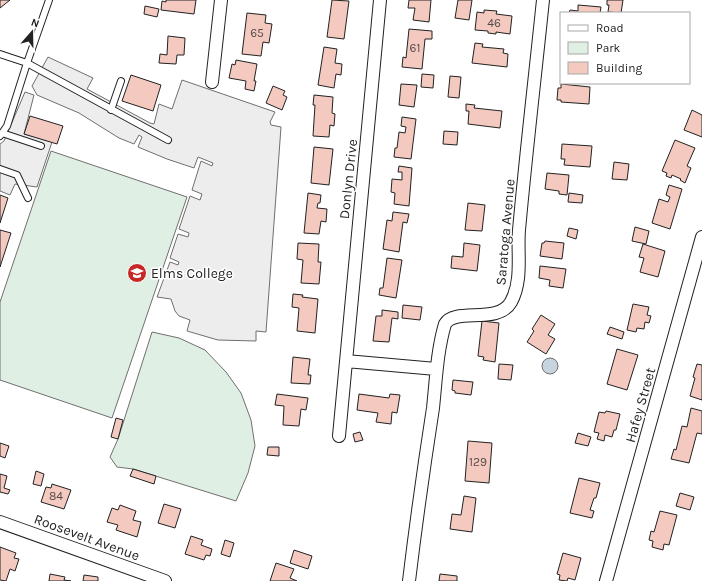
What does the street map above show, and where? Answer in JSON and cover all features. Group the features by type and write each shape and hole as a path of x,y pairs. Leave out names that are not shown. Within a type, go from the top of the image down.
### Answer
{"street":[{"path":"212,82 221,0"},
{"name":"Donlyn Drive","path":"339,436 380,0"},
{"name":"Saratoga Avenue","path":"409,581 433,406 436,369 443,331 447,321 453,317 486,315 499,312 508,306 515,290 519,272 519,232 544,0"},
{"name":"Hafey Street","path":"606,581 702,237"},
{"path":"346,361 436,369"},
{"name":"Roosevelt Avenue","path":"0,522 165,581"}],"lane":[{"path":"41,146 1,134 7,126 49,0"},
{"path":"0,54 27,63 168,140"},
{"path":"111,110 121,81"},
{"path":"0,169 17,175 28,198"}],"green space":[{"path":"51,151 187,197 112,418 0,380 0,302"},
{"path":"152,332 179,338 205,350 226,372 241,393 251,420 255,446 248,473 236,501 133,469 117,467 110,457 118,439"}],"shaded area":[{"path":"48,57 93,78 87,89 154,124 159,104 172,109 182,80 275,112 270,122 271,125 281,127 266,332 256,331 256,341 218,340 187,331 190,320 179,316 175,311 171,299 157,297 170,262 178,265 179,262 170,258 178,234 188,237 189,233 179,229 190,196 200,200 202,194 192,190 201,161 212,166 213,163 198,157 194,168 167,159 138,147 142,137 139,135 134,144 119,138 79,113 37,95 32,86"},
{"path":"25,92 34,95 24,134 52,142 37,187 15,184 10,195 0,191 0,144 4,141"},
{"path":"547,358 553,358 558,363 556,372 553,374 547,374 542,369 542,363"}],"building":[{"path":"0,0 10,0 0,8"},
{"path":"166,0 196,0 194,14 161,10 162,1 166,2"},
{"path":"332,0 349,1 344,39 327,37"},
{"path":"409,0 431,0 429,22 413,20 415,8 408,8"},
{"path":"458,0 472,0 469,20 455,18"},
{"path":"607,0 623,0 621,12 608,12 609,5 607,5"},
{"path":"578,5 601,7 600,12 569,12 570,10 578,11"},
{"path":"145,6 159,9 157,17 144,14"},
{"path":"484,10 497,11 496,14 512,16 510,34 496,32 496,34 488,33 488,31 475,30 477,12 484,13"},
{"path":"247,13 266,15 265,23 272,24 269,43 263,42 261,56 242,54"},
{"path":"409,29 432,31 432,39 425,39 422,69 402,67 403,57 406,58"},
{"path":"168,36 185,38 184,55 177,55 176,64 159,63 160,54 167,55"},
{"path":"475,43 483,44 482,47 504,49 503,53 508,54 507,67 472,63"},
{"path":"324,47 337,49 335,63 342,64 341,75 336,74 334,88 318,85"},
{"path":"236,60 257,64 254,91 245,89 246,81 229,78 232,64 235,65"},
{"path":"422,74 434,75 433,88 421,87"},
{"path":"131,75 161,85 153,111 122,101"},
{"path":"450,76 461,77 459,98 448,97"},
{"path":"401,84 417,85 414,107 399,105"},
{"path":"561,84 590,87 589,104 561,102 561,100 557,100 558,88 561,88"},
{"path":"273,86 285,91 283,95 287,97 282,110 266,103"},
{"path":"314,95 333,97 332,113 335,114 334,126 330,125 329,137 313,136 315,105 313,105"},
{"path":"466,104 475,105 474,108 502,111 500,128 468,124 469,111 466,111"},
{"path":"692,110 702,115 702,137 684,130"},
{"path":"30,116 63,126 57,144 24,134"},
{"path":"402,117 416,119 411,159 394,157 399,132 405,133 406,127 401,126"},
{"path":"444,131 458,132 457,145 443,144"},
{"path":"675,140 695,148 687,166 691,168 685,183 680,180 681,179 672,175 671,178 666,176 667,173 662,171"},
{"path":"562,144 592,146 590,167 564,165 565,159 561,159"},
{"path":"314,147 333,149 329,185 311,183"},
{"path":"614,162 629,164 627,180 612,179"},
{"path":"399,166 412,168 409,206 394,204 395,193 391,192 392,179 402,180 402,172 398,172"},
{"path":"547,173 569,175 567,195 559,194 559,191 545,189"},
{"path":"669,185 682,189 670,229 652,223 659,199 668,202 670,197 666,195"},
{"path":"308,193 321,195 320,203 318,203 317,208 327,209 326,222 321,221 319,234 304,233"},
{"path":"569,193 583,195 582,203 568,202"},
{"path":"0,195 8,198 0,223"},
{"path":"468,203 485,205 482,231 465,230"},
{"path":"393,212 409,214 407,223 403,222 399,252 383,249 387,220 392,221"},
{"path":"635,227 649,231 646,244 632,241"},
{"path":"569,228 578,230 576,239 567,236"},
{"path":"0,230 11,233 0,267"},
{"path":"545,241 564,243 562,259 540,256 542,243"},
{"path":"298,243 319,244 318,262 321,262 319,284 301,283 303,260 297,259"},
{"path":"464,243 480,245 477,271 451,268 452,256 463,257"},
{"path":"643,244 665,251 658,277 640,272 644,258 639,257"},
{"path":"387,258 402,260 396,298 379,295 380,288 383,288"},
{"path":"540,266 566,269 563,288 549,286 550,280 539,278"},
{"path":"293,294 318,299 315,333 297,331 299,308 292,307"},
{"path":"633,304 649,307 647,315 651,316 649,323 645,322 644,329 637,328 636,332 627,330"},
{"path":"403,305 422,307 420,320 402,318"},
{"path":"382,310 398,312 398,319 392,318 389,342 373,341 376,316 382,316"},
{"path":"541,315 555,324 548,335 555,339 546,354 527,342 534,331 532,329"},
{"path":"482,321 499,323 495,362 483,360 484,357 478,356"},
{"path":"610,327 624,332 622,339 607,334"},
{"path":"617,349 638,355 627,390 607,384"},
{"path":"293,357 310,359 308,375 311,375 310,384 291,383"},
{"path":"499,364 513,365 511,380 498,379"},
{"path":"697,364 702,365 702,400 690,396"},
{"path":"453,380 473,382 471,395 455,393 455,391 452,390"},
{"path":"277,394 308,398 306,410 301,409 299,426 283,425 284,406 275,405"},
{"path":"359,394 389,398 390,394 400,395 397,413 392,412 391,424 376,422 378,413 357,410"},
{"path":"691,408 702,411 702,434 697,433 689,463 671,459 674,449 676,450 682,426 687,427"},
{"path":"606,411 620,414 616,430 614,430 612,437 605,435 604,441 597,439 599,433 594,432 599,412 605,413"},
{"path":"116,418 123,420 118,439 111,437"},
{"path":"360,432 363,440 355,442 353,434"},
{"path":"578,433 591,437 588,446 575,443"},
{"path":"468,441 492,443 489,483 465,481"},
{"path":"0,443 9,446 5,458 0,456"},
{"path":"268,447 279,447 279,456 267,455"},
{"path":"133,469 156,476 154,484 130,476"},
{"path":"36,471 44,474 41,486 33,484"},
{"path":"0,474 7,476 4,488 10,490 8,494 0,492"},
{"path":"579,478 600,483 596,498 594,498 590,510 594,511 592,518 570,513"},
{"path":"52,484 71,490 64,509 41,502 46,487 51,488"},
{"path":"680,493 694,497 690,510 676,506"},
{"path":"464,496 476,498 472,532 450,529 452,514 461,515"},
{"path":"164,504 181,509 175,528 158,523"},
{"path":"120,505 136,511 133,520 141,522 137,537 116,530 118,525 107,522 112,508 118,510"},
{"path":"660,511 677,515 669,545 664,544 663,550 652,547 653,541 649,540 651,531 654,532"},
{"path":"191,536 203,540 201,545 212,549 210,556 206,555 204,560 185,554"},
{"path":"225,540 234,543 230,557 221,554"},
{"path":"0,547 16,553 14,558 19,559 15,571 10,569 6,581 0,580"},
{"path":"294,550 312,556 308,569 290,563"},
{"path":"563,553 581,558 575,580 568,578 567,581 559,580 560,575 557,574"},
{"path":"276,563 294,569 290,578 297,581 270,581"},
{"path":"50,574 65,577 64,580 71,581 49,581"},
{"path":"440,574 457,576 457,581 439,581"},
{"path":"84,575 98,577 98,581 83,581"}],"place":[{"name":"Elms College","path":"137,273"}]}
